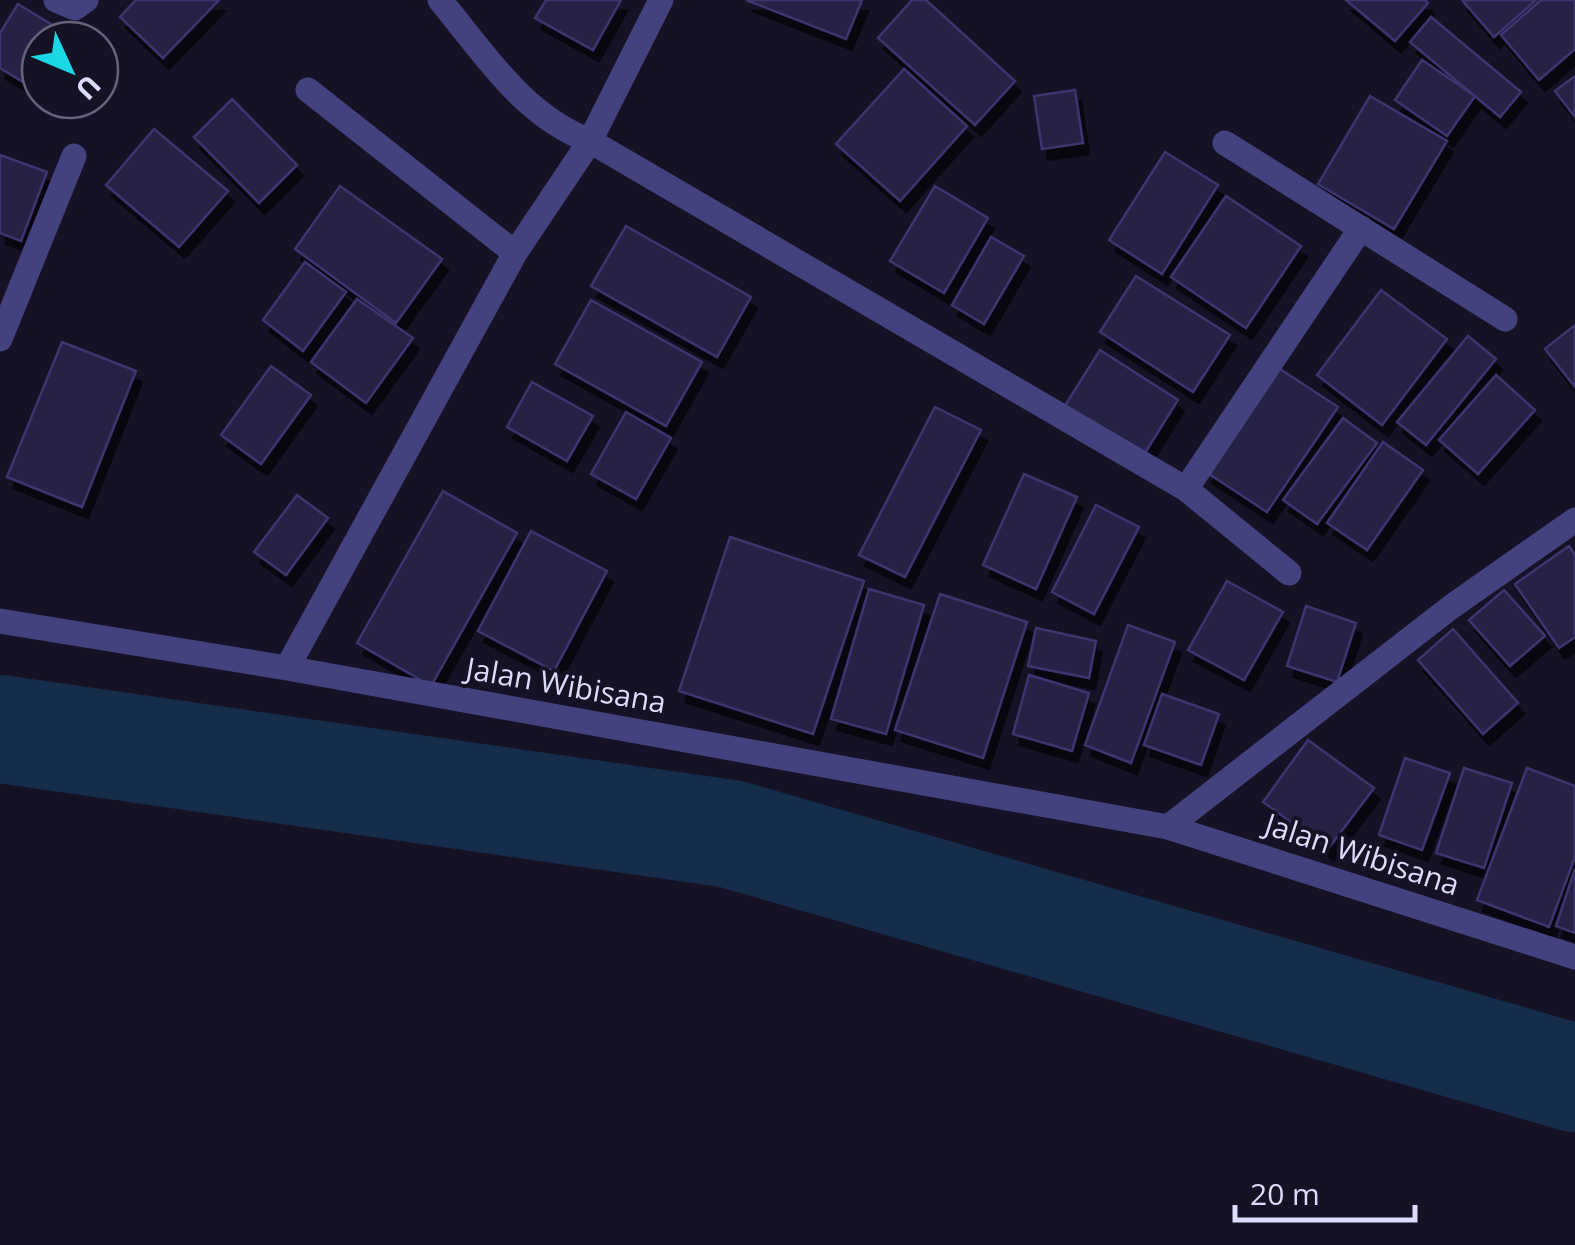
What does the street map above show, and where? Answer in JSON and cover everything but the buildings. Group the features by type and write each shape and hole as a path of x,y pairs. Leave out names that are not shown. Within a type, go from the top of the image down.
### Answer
{"street":[{"path":"56,0 75,8 86,0"},
{"path":"440,0 523,100 557,128 590,141 1186,490 1289,572"},
{"path":"287,668 515,252 590,141 661,0"},
{"path":"308,90 515,252"},
{"path":"1224,143 1505,319"},
{"path":"0,339 74,156"},
{"path":"1186,490 1361,228"},
{"path":"1168,828 1452,607 1575,520"},
{"name":"Jalan Wibisana","path":"0,622 287,668 1168,828 1575,956"}],"waterway":[{"path":"0,729 731,834 1575,1078"}]}
